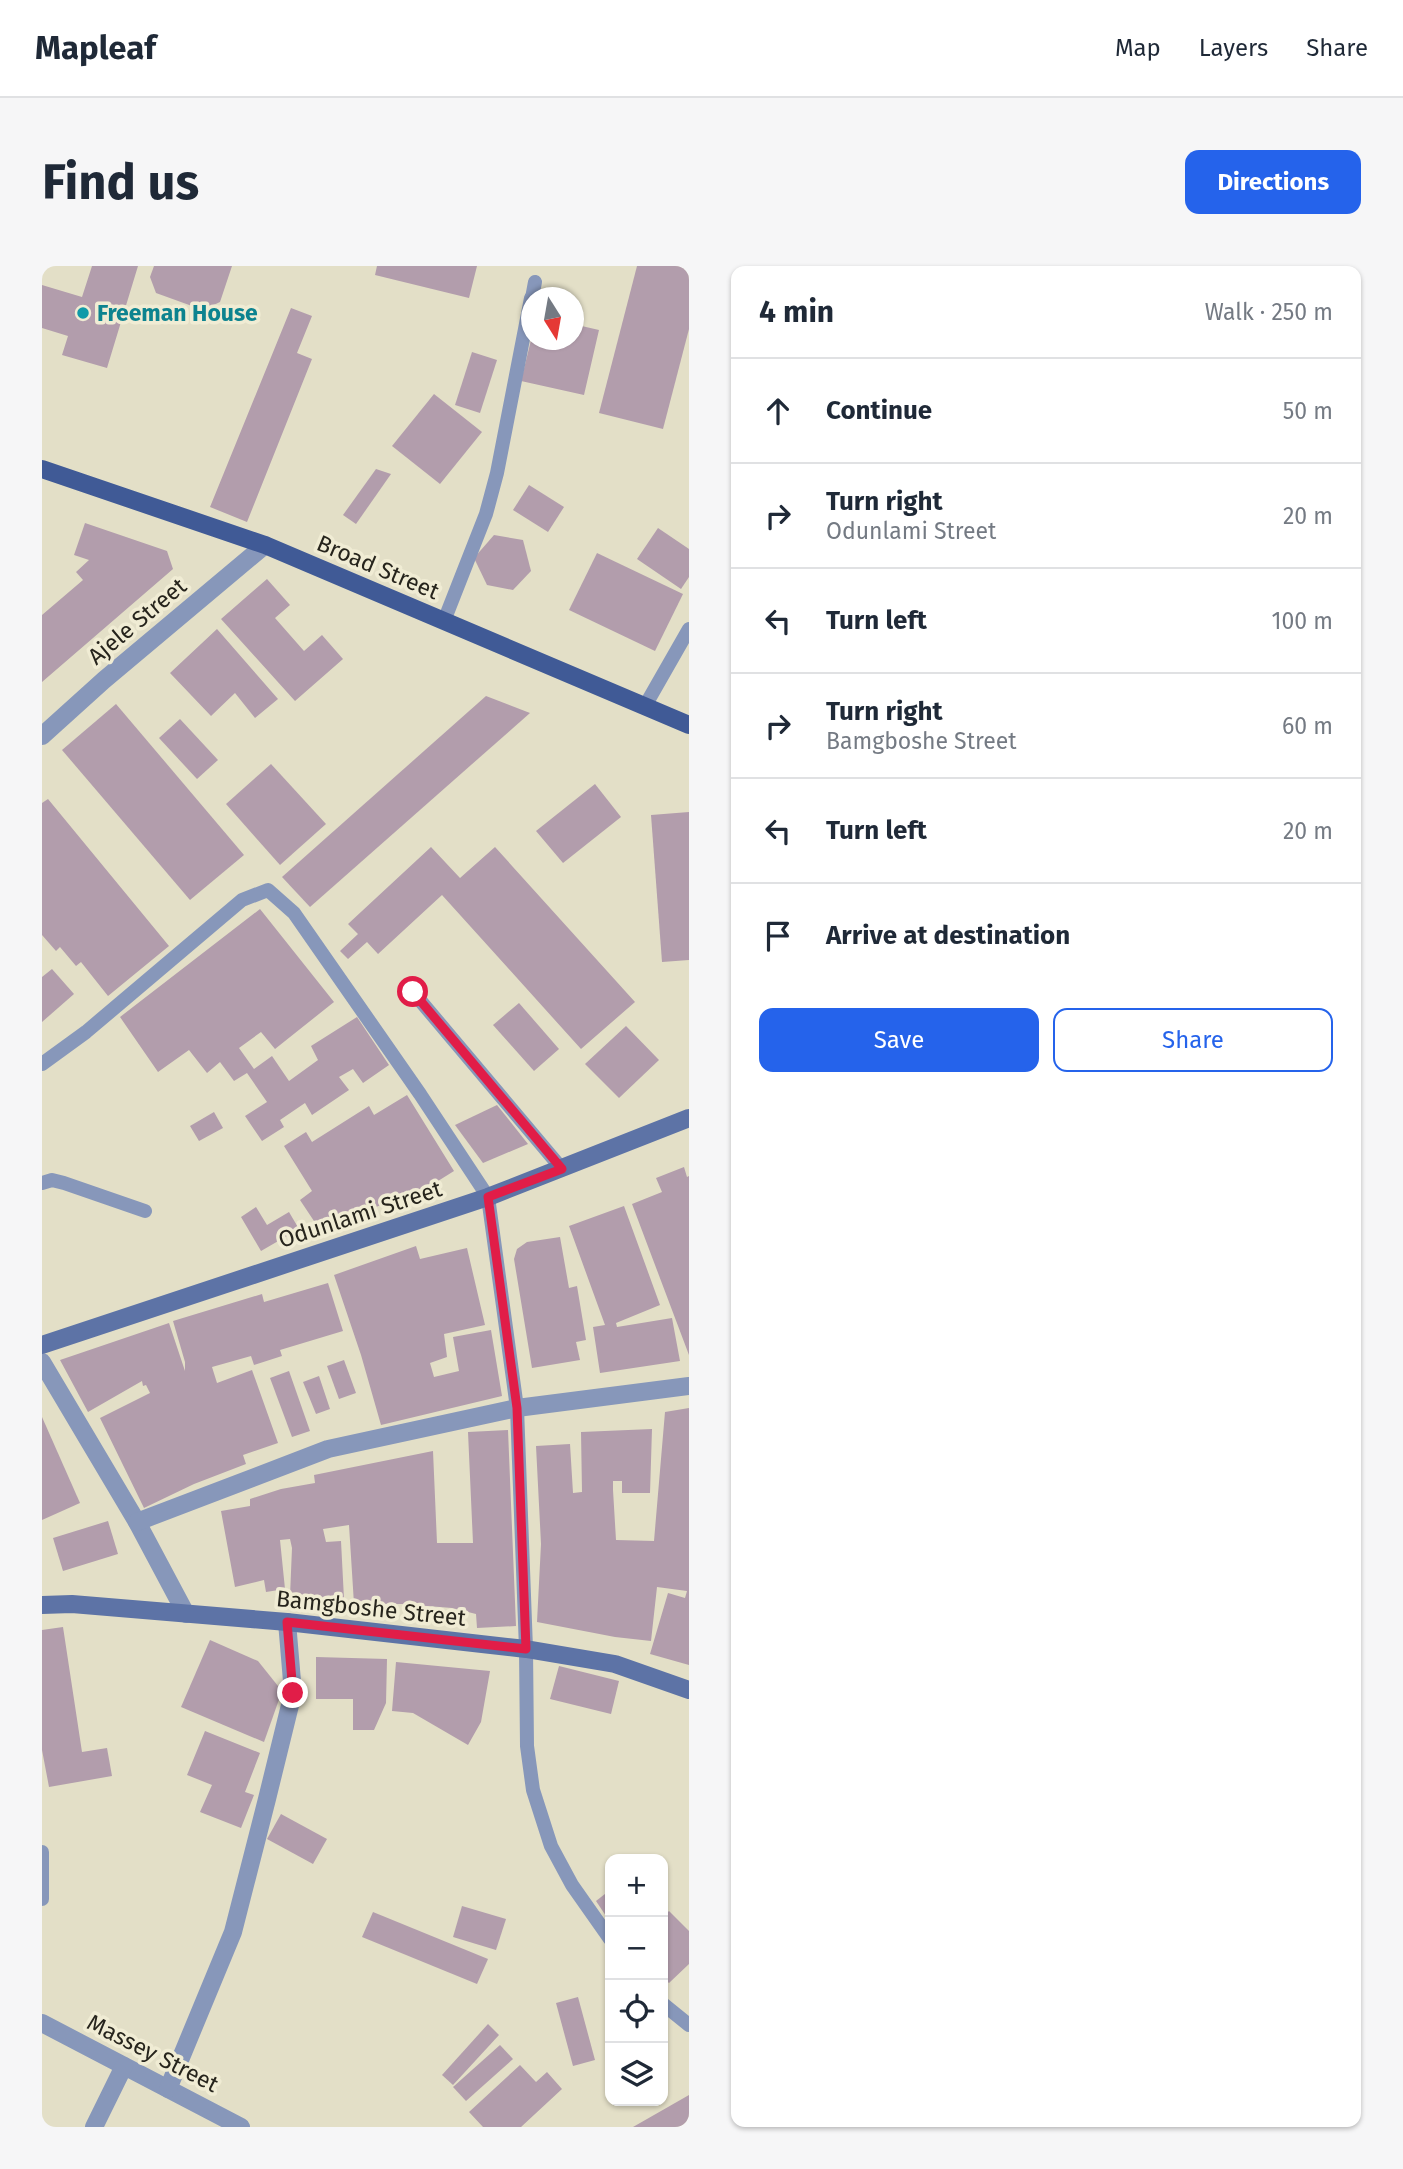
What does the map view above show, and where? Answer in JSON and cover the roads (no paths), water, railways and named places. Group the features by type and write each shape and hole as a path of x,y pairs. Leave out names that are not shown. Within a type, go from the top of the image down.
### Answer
{"main road":[{"name":"Broad Street","path":"42,469 265,545 689,725"},
{"name":"Odunlami Street","path":"42,1345 488,1197 689,1118"},
{"name":"Bamgboshe Street","path":"42,1605 72,1604 287,1622 526,1649 615,1664 689,1690"}],"street":[{"name":"Ajele Street","path":"42,736 104,680 265,545"},
{"path":"42,1362 137,1522 186,1614"},
{"path":"137,1522 328,1449 517,1408 689,1386"},
{"path":"168,2089 233,1932 268,1799 293,1693 287,1622"},
{"name":"Massey Street","path":"42,2023 241,2127"},
{"path":"94,2127 124,2066"}],"lane":[{"path":"534,287 535,282"},
{"path":"444,621 486,514 498,473 522,350"},
{"path":"645,706 689,629"},
{"path":"42,1064 86,1032 242,900 268,890 294,913 488,1197 517,1408 527,1746 533,1790 551,1846 572,1885 605,1932"},
{"path":"413,992 562,1169"},
{"path":"42,1183 46,1180 64,1182 145,1210"},
{"path":"42,1852 42,1899"},
{"path":"668,2008 689,2025"}],"place":[{"name":"Freeman House","path":"83,313"}]}
